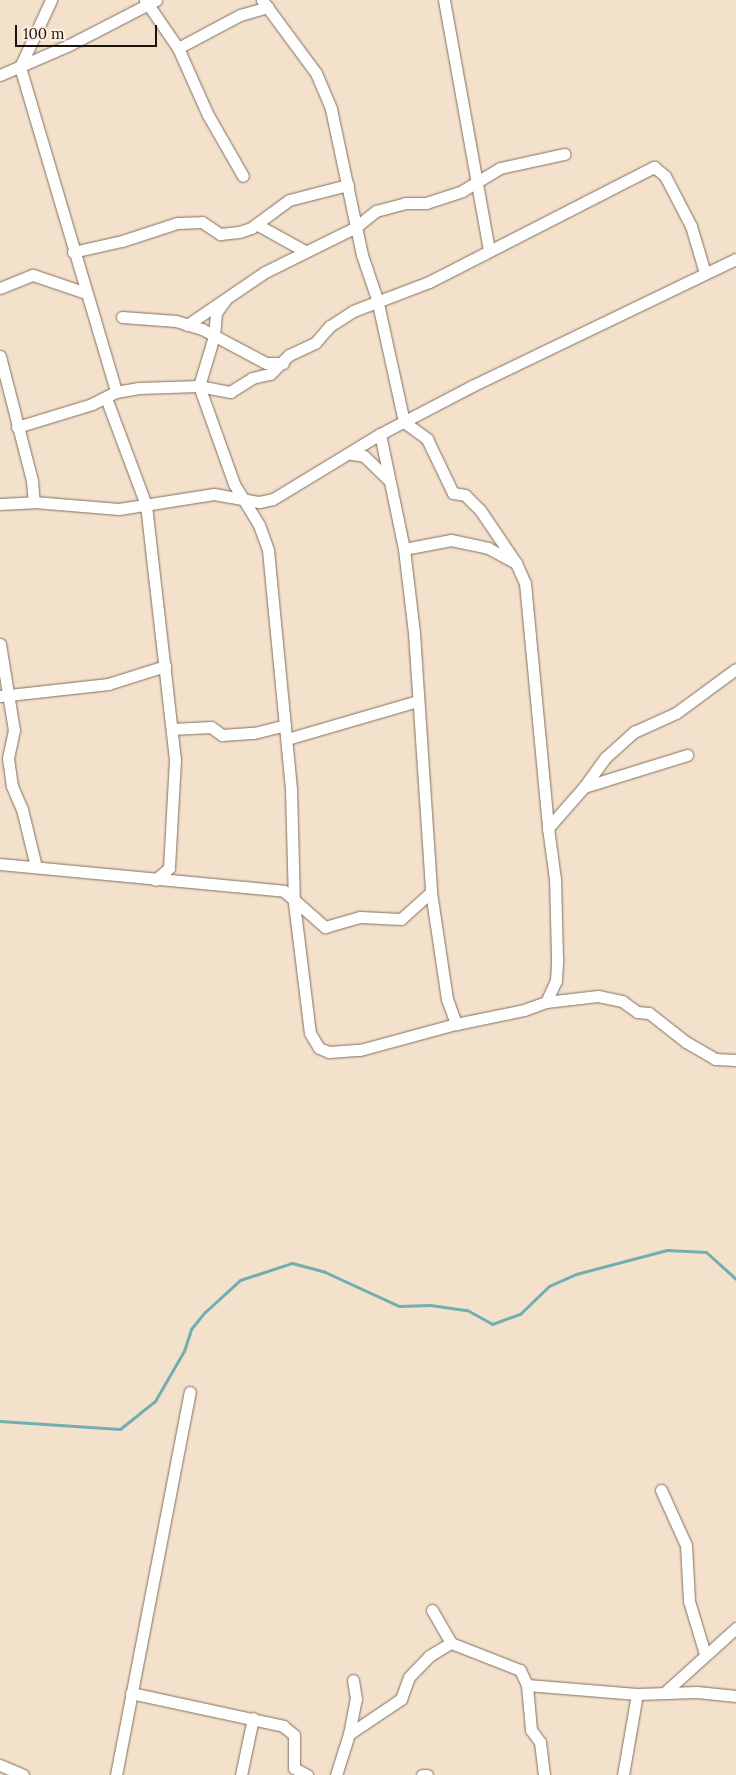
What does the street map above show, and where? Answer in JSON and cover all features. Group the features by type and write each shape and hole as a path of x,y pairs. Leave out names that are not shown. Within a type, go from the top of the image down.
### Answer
{"street":[{"path":"51,0 20,67 55,178 111,395 146,505 172,729 176,796 169,868 155,880"},
{"path":"444,0 489,249"},
{"path":"0,74 20,67 150,1 178,48 208,116 243,176"},
{"path":"178,48 265,3 325,90 356,227 377,299 404,422 427,439 453,493 465,495 480,510 516,563 525,583 548,828 555,879 556,981 546,1002"},
{"path":"187,325 264,272 356,227 376,211 405,203 426,203 478,182 500,168 564,154"},
{"path":"17,427 111,395 199,386 230,392 252,378 270,374 290,355 315,343 340,318 377,299 429,282 489,249 654,168 665,176 691,226 705,273"},
{"path":"73,252 177,223 202,222 220,234 239,232 256,224 289,200 348,185"},
{"path":"256,224 305,251"},
{"path":"0,504 34,502 119,509 214,494 243,499 273,499 352,454 380,434 736,259"},
{"path":"0,288 33,275 86,293"},
{"path":"226,299 216,313 214,336 199,386 234,484 259,525 268,550 287,739 294,903 310,1034 318,1048 329,1052 360,1050 456,1024 524,1010 546,1002 598,996 622,1001 637,1012 649,1013 715,1059 736,1060"},
{"path":"122,317 149,317 187,325 214,336 266,363 283,363"},
{"path":"0,356 32,481 34,502"},
{"path":"380,434 404,549 418,701 431,892 447,999 456,1024"},
{"path":"352,454 364,456 388,479"},
{"path":"404,549 452,540 488,548 516,563"},
{"path":"0,644 4,695 14,730 8,758 12,786 22,809 36,867"},
{"path":"4,695 108,684 165,666"},
{"path":"548,828 584,787 606,757 634,732 676,713 736,669"},
{"path":"287,739 418,701"},
{"path":"172,729 211,727 222,735 254,733 285,725"},
{"path":"584,787 687,755"},
{"path":"0,864 114,872 155,880 284,891 294,903 325,927 360,916 401,919 431,892"},
{"path":"116,1775 190,1392"},
{"path":"661,1490 686,1545 689,1600 705,1654"},
{"path":"432,1610 451,1643 520,1670 527,1685 531,1730 540,1742 544,1775"},
{"path":"664,1693 736,1628"},
{"path":"349,1734 401,1699 409,1677 429,1656 451,1643"},
{"path":"336,1775 349,1734 356,1698 353,1680"},
{"path":"527,1685 637,1694 664,1693 736,1696"},
{"path":"131,1693 283,1726 294,1735 294,1768 307,1775"},
{"path":"623,1775 637,1694"},
{"path":"241,1775 253,1718"},
{"path":"0,1765 23,1775"},
{"path":"422,1775 427,1775"}],"waterway":[{"path":"0,1421 120,1429 155,1401 184,1351 191,1329 205,1312 240,1280 292,1263 325,1272 399,1306 430,1305 467,1310 492,1324 520,1314 549,1286 576,1274 667,1250 706,1252 736,1279"}]}
